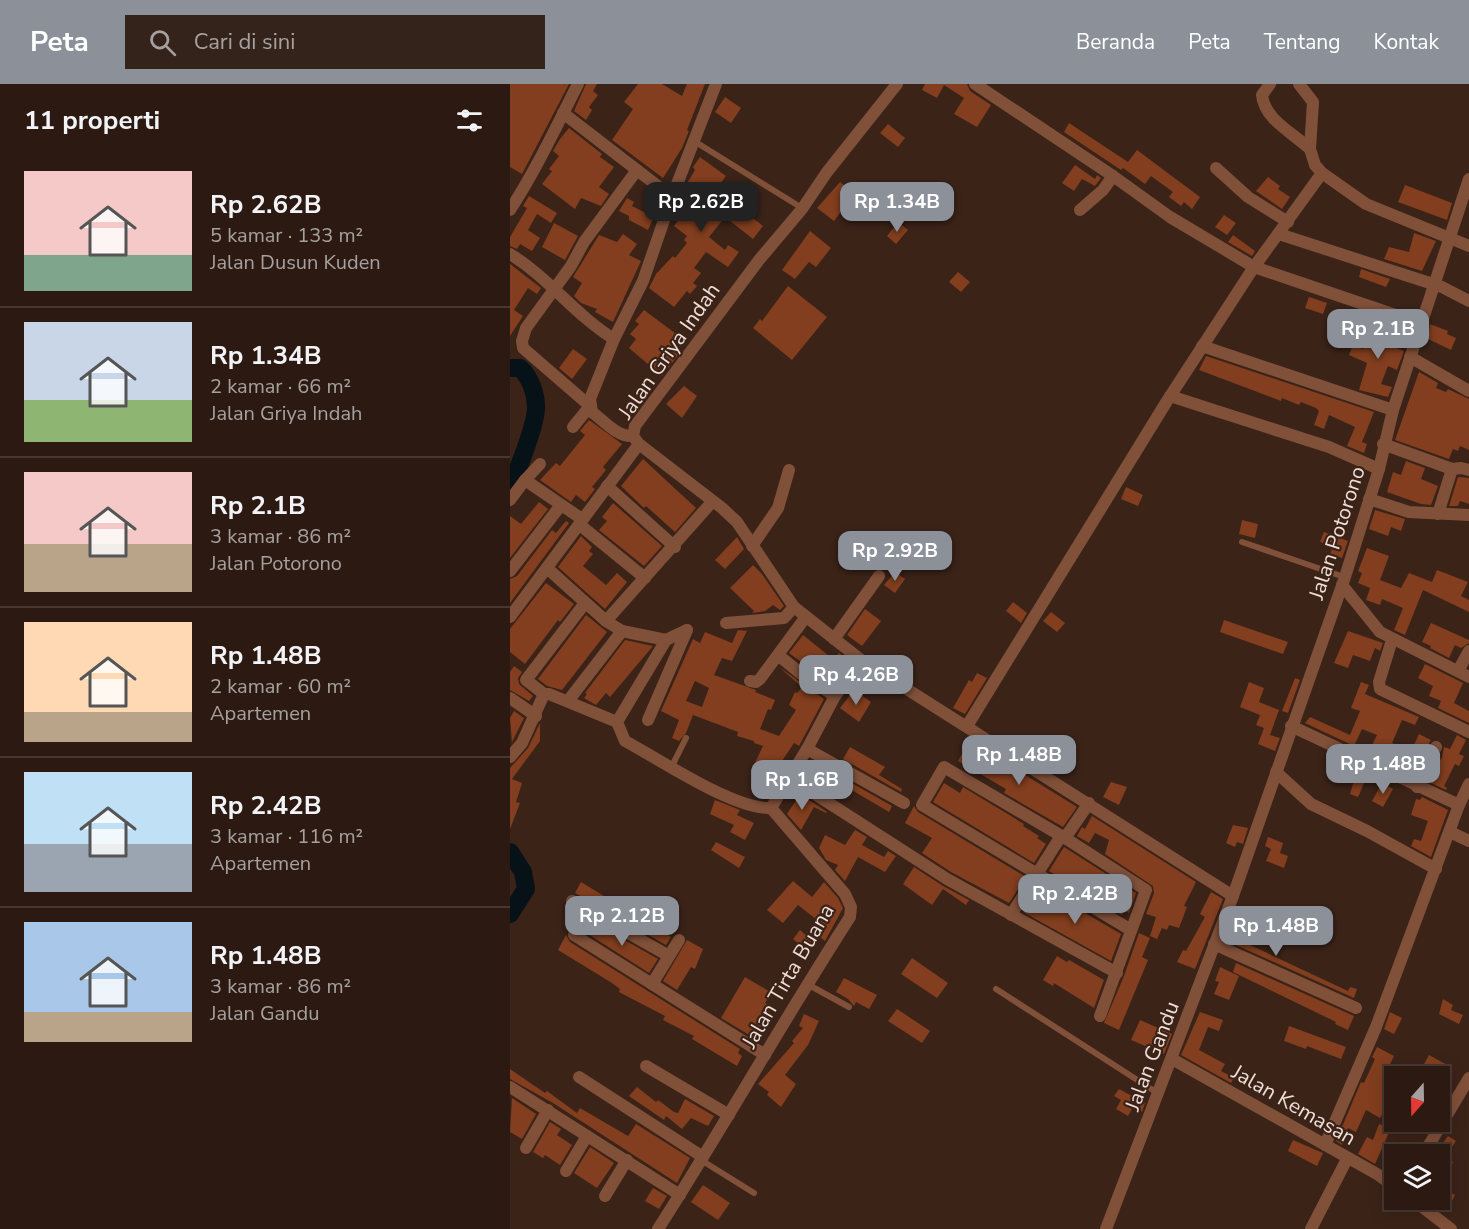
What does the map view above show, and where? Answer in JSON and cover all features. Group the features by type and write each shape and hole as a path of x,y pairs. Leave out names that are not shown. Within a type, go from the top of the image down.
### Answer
{"street":[{"path":"510,210 529,181 578,84"},
{"path":"510,617 607,486 636,440 618,432 592,412 590,399 614,339 643,281 672,197 717,84"},
{"name":"Jalan Griya Indah","path":"897,84 759,260 635,426 636,440 737,522 794,607 805,618 861,660 1233,896"},
{"path":"975,84 1170,217 1254,267 1422,324"},
{"path":"1270,84 1262,95 1263,104 1275,119 1310,149"},
{"path":"1299,84 1313,102 1310,149 1315,165 1322,173 1366,204 1469,246"},
{"path":"563,113 672,197"},
{"path":"1216,168 1248,197 1287,222"},
{"path":"590,406 523,348 522,341 526,328 554,290 584,242 637,170"},
{"path":"967,726 1202,346 1254,267 1322,173"},
{"path":"1080,210 1103,190 1113,176"},
{"name":"Jalan Potorono","path":"1233,896 1343,581 1379,469 1383,444 1393,411 1436,286 1449,237 1469,179"},
{"path":"1279,234 1436,286 1469,301"},
{"path":"510,254 548,281 554,290 594,326 614,339"},
{"path":"1202,346 1393,411"},
{"path":"1410,357 1469,392"},
{"path":"1170,396 1318,443 1379,469"},
{"path":"573,427 590,406"},
{"path":"1383,444 1452,469 1469,470"},
{"path":"510,500 540,464"},
{"path":"1438,514 1452,469"},
{"path":"752,546 778,508 789,470"},
{"path":"525,480 561,505 645,578"},
{"path":"607,486 675,547"},
{"path":"1369,499 1409,512 1469,515"},
{"path":"606,621 675,547 712,502"},
{"path":"510,571 561,505"},
{"path":"548,568 606,621 622,631 666,640"},
{"path":"834,639 879,576"},
{"path":"1343,581 1380,632 1392,640 1463,674 1469,651"},
{"path":"585,603 526,680 544,694 568,701 617,722 630,743 704,785 738,801 764,809 771,808 807,749 835,696 861,660"},
{"path":"726,623 784,618 794,607"},
{"path":"750,681 756,682 760,679 805,618"},
{"path":"617,722 666,640 687,630 648,720"},
{"path":"568,701 622,631"},
{"path":"1392,640 1379,682 1380,689 1469,732"},
{"path":"778,655 805,677 835,696"},
{"path":"510,757 522,743 544,694"},
{"path":"510,698 536,716"},
{"path":"1291,726 1417,787 1463,801"},
{"path":"1417,787 1436,747"},
{"path":"807,749 904,803"},
{"path":"1100,1016 1147,893 1146,890 1063,837 944,767 922,805 1131,930"},
{"path":"1276,772 1311,804 1367,831 1436,870"},
{"path":"790,778 947,879 1117,973"},
{"path":"1325,1145 1376,1027 1469,784"},
{"path":"1011,915 1063,837 1089,803"},
{"name":"Jalan Tirta Buana","path":"658,1229 729,1116 806,984 850,917 851,907 845,894 771,808"},
{"path":"1450,832 1469,841"},
{"name":"Jalan Gandu","path":"1106,1229 1233,896"},
{"path":"572,901 669,956"},
{"path":"588,910 574,935 765,1055"},
{"path":"652,984 679,940"},
{"path":"1214,944 1356,1008"},
{"name":"Jalan Kemasan","path":"1172,1059 1384,1181"},
{"path":"646,1066 729,1116"},
{"path":"579,1077 702,1159"},
{"path":"1430,1144 1469,1078"},
{"path":"510,1087 680,1195"},
{"path":"526,1149 548,1110"},
{"path":"566,1171 587,1136"},
{"path":"1311,1229 1347,1159"},
{"path":"605,1196 627,1161"},
{"path":"1425,1210 1446,1228"}],"lane":[{"path":"694,141 802,208"},
{"path":"1242,542 1343,581"},
{"path":"672,766 686,738"},
{"path":"806,984 849,1007"},
{"path":"996,989 1159,1094"},
{"path":"702,1159 754,1193"}],"building":[{"path":"510,84 569,84 522,174 510,167"},
{"path":"586,84 597,84 593,91 598,95 589,107 592,110 586,120 574,111"},
{"path":"638,84 662,84 682,96 687,84 705,84 682,148 663,178 612,140 633,109 624,102"},
{"path":"925,84 967,84 970,91 991,105 977,127 954,114 964,98 944,85 937,98 922,90"},
{"path":"725,97 741,108 731,123 715,112"},
{"path":"1069,123 1128,162 1137,150 1200,197 1192,209 1184,202 1181,206 1169,197 1173,192 1151,176 1145,184 1064,132"},
{"path":"888,124 905,138 898,147 880,133"},
{"path":"569,128 602,154 600,157 614,167 599,187 609,194 601,206 581,198 575,209 542,184 552,171 549,169 559,156 553,151"},
{"path":"700,157 726,176 716,189 763,226 753,239 725,217 709,237 725,250 728,245 739,252 728,267 706,252 694,268 701,273 693,283 697,286 690,294 687,291 674,307 649,288 656,274 673,256 675,258 687,243 684,240 687,236 674,226 687,208 680,202 689,190 685,187"},
{"path":"1075,165 1095,179 1097,175 1101,178 1095,186 1082,179 1074,191 1062,183"},
{"path":"1268,177 1280,186 1278,189 1290,197 1282,209 1256,191"},
{"path":"840,182 864,201 862,204 872,213 866,221 846,205 834,221 817,208"},
{"path":"1405,185 1452,203 1447,220 1398,202"},
{"path":"529,196 557,213 551,223 537,214 528,230 540,238 532,251 520,244 517,249 510,246 510,237 527,208 523,206"},
{"path":"627,198 634,202 632,206 654,217 648,230 629,220 629,216 619,211"},
{"path":"1224,215 1236,223 1227,235 1215,227"},
{"path":"898,222 908,230 896,244 887,236"},
{"path":"554,223 578,236 565,260 542,247"},
{"path":"810,231 831,248 816,267 809,262 795,279 782,270"},
{"path":"1414,233 1436,241 1422,271 1384,259 1389,247 1409,252"},
{"path":"623,234 637,244 629,255 641,261 613,322 595,312 597,309 581,303 574,296 582,283 573,277 599,235 617,242"},
{"path":"1233,235 1255,251 1252,256 1228,242"},
{"path":"510,264 541,288 537,294 528,288 514,310 523,316 510,336"},
{"path":"1361,269 1390,279 1386,287 1359,277"},
{"path":"958,272 970,282 961,292 949,282"},
{"path":"788,286 827,317 792,360 753,328 760,319 762,321"},
{"path":"1309,297 1327,303 1323,314 1305,308"},
{"path":"644,310 683,339 673,350 678,355 662,376 629,348 636,339 630,334 639,324 635,321"},
{"path":"1430,324 1448,331 1447,334 1456,338 1451,350 1428,339"},
{"path":"1372,326 1398,336 1394,347 1404,351 1397,370 1388,366 1381,384 1392,387 1388,397 1359,390 1367,363 1349,355 1353,345 1363,349"},
{"path":"573,349 587,359 572,379 559,368"},
{"path":"1206,356 1374,412 1362,442 1367,444 1364,453 1347,446 1355,427 1329,415 1324,429 1314,425 1319,411 1316,408 1301,402 1299,405 1282,398 1281,401 1199,370"},
{"path":"1419,372 1438,383 1436,388 1446,392 1448,389 1469,399 1469,450 1460,446 1458,451 1453,449 1449,459 1395,440"},
{"path":"684,386 697,396 682,418 666,404"},
{"path":"589,420 622,444 603,467 606,470 592,487 595,489 585,502 576,495 571,502 540,480 556,463 560,466 585,435 580,431"},
{"path":"643,459 696,508 675,532 646,506 644,508 621,486"},
{"path":"1406,461 1425,468 1421,479 1438,486 1431,505 1421,504 1387,492 1393,472 1401,475"},
{"path":"1458,477 1469,478 1469,504 1460,501 1458,506 1449,506"},
{"path":"1126,487 1143,495 1138,506 1121,499"},
{"path":"539,502 548,509 510,558 510,516 521,524"},
{"path":"613,503 662,546 644,566 599,530 607,521 602,517"},
{"path":"1375,510 1405,519 1401,531 1391,527 1388,536 1369,529"},
{"path":"1242,520 1258,524 1255,538 1239,534"},
{"path":"566,521 569,523 510,603 510,579 517,576 552,530 556,533"},
{"path":"1324,532 1348,541 1342,558 1330,554 1333,546 1320,542"},
{"path":"581,536 592,547 589,551 593,554 583,566 606,585 617,573 627,582 605,609 558,567"},
{"path":"737,537 744,549 725,569 715,560"},
{"path":"1367,548 1389,556 1380,580 1401,588 1409,573 1432,582 1437,570 1468,582 1461,596 1469,600 1469,612 1423,590 1405,635 1394,630 1403,608 1382,599 1380,605 1366,600 1370,588 1358,583 1362,573 1358,571"},
{"path":"753,565 784,606 780,610 773,605 765,611 752,613 754,611 730,588"},
{"path":"895,572 905,579 895,593 884,585"},
{"path":"546,583 574,604 560,622 558,620 525,664 510,652 510,629"},
{"path":"1013,602 1027,613 1021,623 1006,611"},
{"path":"865,609 881,621 862,646 847,635"},
{"path":"1051,612 1065,623 1057,632 1043,621"},
{"path":"586,615 607,632 562,690 547,686 538,679"},
{"path":"1224,620 1288,642 1283,654 1220,632"},
{"path":"1431,623 1469,640 1469,643 1461,648 1455,645 1449,658 1430,648 1431,646 1422,642"},
{"path":"738,630 747,631 732,661 722,658 714,675 756,690 755,692 775,700 771,710 768,709 760,729 779,736 796,710 789,705 795,692 797,693 802,687 779,667 824,699 799,746 794,743 782,761 788,764 775,785 760,779 762,776 751,771 763,746 737,736 738,732 693,715 686,733 679,741 672,738 679,720 661,711 693,639 700,643 705,632 732,643","holes":["695,681 709,688 702,707 686,701"]},
{"path":"1348,631 1383,643 1380,651 1375,648 1370,661 1353,655 1348,668 1334,663"},
{"path":"803,635 834,660 839,653 850,662 833,685 789,653"},
{"path":"625,640 653,646 610,697 606,693 596,705 584,698 587,694 585,693"},
{"path":"1425,664 1463,683 1454,703 1469,711 1469,723 1438,708 1441,701 1429,696 1433,686 1418,678"},
{"path":"514,666 522,672 518,678 519,684 533,696 529,701 510,690 510,672"},
{"path":"977,673 987,678 965,714 953,708 969,680 972,682"},
{"path":"1295,678 1300,680 1288,713 1282,711"},
{"path":"1249,682 1264,688 1259,702 1279,710 1270,735 1280,738 1275,751 1258,744 1264,728 1256,725 1260,715 1240,707"},
{"path":"1361,682 1369,685 1365,694 1419,717 1415,725 1402,720 1392,743 1411,751 1419,734 1431,740 1410,773 1368,753 1377,735 1362,729 1354,746 1305,723 1310,717 1350,735 1360,711 1351,708"},
{"path":"854,690 871,702 859,722 840,708"},
{"path":"514,711 524,718 512,742 510,718"},
{"path":"540,723 540,741 512,779 522,783 516,802 520,803 510,829 510,768 528,748"},
{"path":"1457,735 1466,740 1459,754 1464,756 1459,766 1455,764 1444,786 1446,790 1429,782 1442,757 1444,747 1450,749"},
{"path":"975,744 1077,807 1063,827 1004,793 1006,789 958,761 964,750 970,753"},
{"path":"850,747 885,767 879,775 902,789 901,792 843,759"},
{"path":"808,764 830,778 823,789 803,772"},
{"path":"1358,767 1369,772 1358,797 1350,794"},
{"path":"834,773 892,806 889,812 845,786 841,793 827,785"},
{"path":"1111,782 1127,787 1119,805 1103,797"},
{"path":"944,783 960,793 963,787 1024,824 1023,826 1039,836 1037,838 1046,844 1034,863 933,802"},
{"path":"1382,783 1393,789 1383,807 1372,801"},
{"path":"803,796 827,812 814,807 801,830 787,814 797,799 800,801"},
{"path":"1422,797 1448,810 1431,857 1411,846 1414,839 1421,841 1428,821 1411,815 1416,799 1420,800"},
{"path":"715,800 740,810 737,815 754,823 745,840 730,832 734,825 710,814"},
{"path":"914,806 918,812 1026,877 1009,903 951,872 922,853 932,838 905,823"},
{"path":"1092,816 1196,882 1184,906 1187,907 1179,928 1169,925 1167,930 1162,928 1157,939 1150,936 1156,917 1146,914 1154,893 1153,886 1105,854 1109,840 1095,833 1089,843 1077,836 1082,827 1085,829"},
{"path":"1233,825 1248,828 1243,844 1237,842 1235,847 1226,843"},
{"path":"855,830 867,837 862,845 884,857 888,851 896,856 885,872 858,857 845,881 835,870 838,865 826,860 819,848 825,835 845,845"},
{"path":"1268,837 1283,843 1280,853 1288,856 1284,868 1266,861 1271,849 1265,846"},
{"path":"716,842 745,857 739,868 711,850"},
{"path":"1064,847 1136,893 1129,913 1124,910 1122,915 1049,871"},
{"path":"914,867 969,900 966,905 943,889 932,905 903,884"},
{"path":"793,881 812,897 824,882 838,898 843,908 825,941 820,937 809,952 793,939 800,930 809,938 821,923 798,905 783,923 767,910"},
{"path":"581,882 671,937 666,945 575,893"},
{"path":"1211,892 1223,899 1195,969 1177,962 1183,950 1186,951 1205,917 1200,914"},
{"path":"1035,893 1049,902 1053,896 1066,902 1121,934 1111,961 1023,912"},
{"path":"591,921 658,959 649,973 585,932"},
{"path":"1236,924 1256,932 1250,945 1348,991 1350,987 1357,989 1354,998 1227,941"},
{"path":"1139,933 1150,938 1142,957 1148,960 1119,1030 1104,1023"},
{"path":"566,935 570,942 740,1049 738,1053 742,1056 737,1066 692,1039 694,1036 663,1020 665,1016 619,992 620,989 612,983 558,950"},
{"path":"687,940 703,949 695,969 691,967 677,990 663,981"},
{"path":"1057,956 1067,962 1069,960 1104,980 1094,1008 1054,983 1053,986 1043,980"},
{"path":"912,958 948,983 937,998 901,974"},
{"path":"1236,963 1354,1016 1348,1030 1233,972"},
{"path":"1220,967 1239,976 1229,1000 1214,994 1219,982 1215,981"},
{"path":"745,977 772,993 765,1003 772,1007 769,1013 772,1015 764,1029 760,1027 751,1036 721,1018"},
{"path":"844,978 877,995 869,1009 856,1002 854,1006 848,999 836,992"},
{"path":"1443,999 1453,1005 1451,1010 1463,1015 1459,1024 1439,1014"},
{"path":"897,1009 930,1031 922,1043 888,1021"},
{"path":"1200,1012 1223,1020 1219,1031 1208,1027 1199,1050 1225,1064 1221,1071 1234,1078 1231,1083 1181,1055"},
{"path":"1390,1012 1402,1018 1394,1034 1384,1029"},
{"path":"804,1014 819,1021 808,1045 785,1075 796,1084 781,1107 767,1095 769,1092 758,1084 794,1043 792,1041 803,1028 799,1026"},
{"path":"1140,1020 1172,1034 1164,1054 1131,1040"},
{"path":"1289,1026 1346,1047 1341,1059 1307,1046 1306,1049 1284,1041"},
{"path":"1377,1047 1394,1056 1389,1066 1384,1066 1384,1111 1380,1118 1366,1110 1356,1132 1348,1128 1342,1145 1336,1141 1361,1082 1364,1083 1375,1059 1372,1057"},
{"path":"1429,1055 1449,1066 1423,1066"},
{"path":"510,1069 545,1093 547,1091 577,1113 580,1108 628,1136 636,1124 690,1158 677,1183 553,1103 510,1079"},
{"path":"637,1087 674,1112 678,1113 685,1099 714,1116 708,1126 691,1118 682,1129 666,1116 664,1120 629,1096"},
{"path":"1119,1089 1145,1103 1142,1112 1133,1107 1128,1116 1116,1109 1121,1100 1114,1096"},
{"path":"512,1098 536,1114 522,1139 510,1132"},
{"path":"550,1122 561,1129 557,1135 572,1145 560,1165 545,1155 543,1158 533,1152"},
{"path":"1379,1124 1384,1126 1384,1132 1389,1132 1375,1164 1358,1154 1367,1137 1373,1140"},
{"path":"1448,1136 1456,1141 1450,1150 1450,1144 1442,1144"},
{"path":"1293,1140 1323,1153 1317,1166 1288,1151"},
{"path":"590,1147 614,1163 597,1188 574,1173"},
{"path":"703,1185 730,1203 718,1220 691,1202"},
{"path":"653,1188 667,1196 659,1209 645,1201"},
{"path":"1450,1192 1455,1195 1450,1205"}],"waterway":[{"path":"510,368 520,368 527,376 536,402 533,424 510,484"},
{"path":"510,852 523,872 526,889 510,914"}]}
